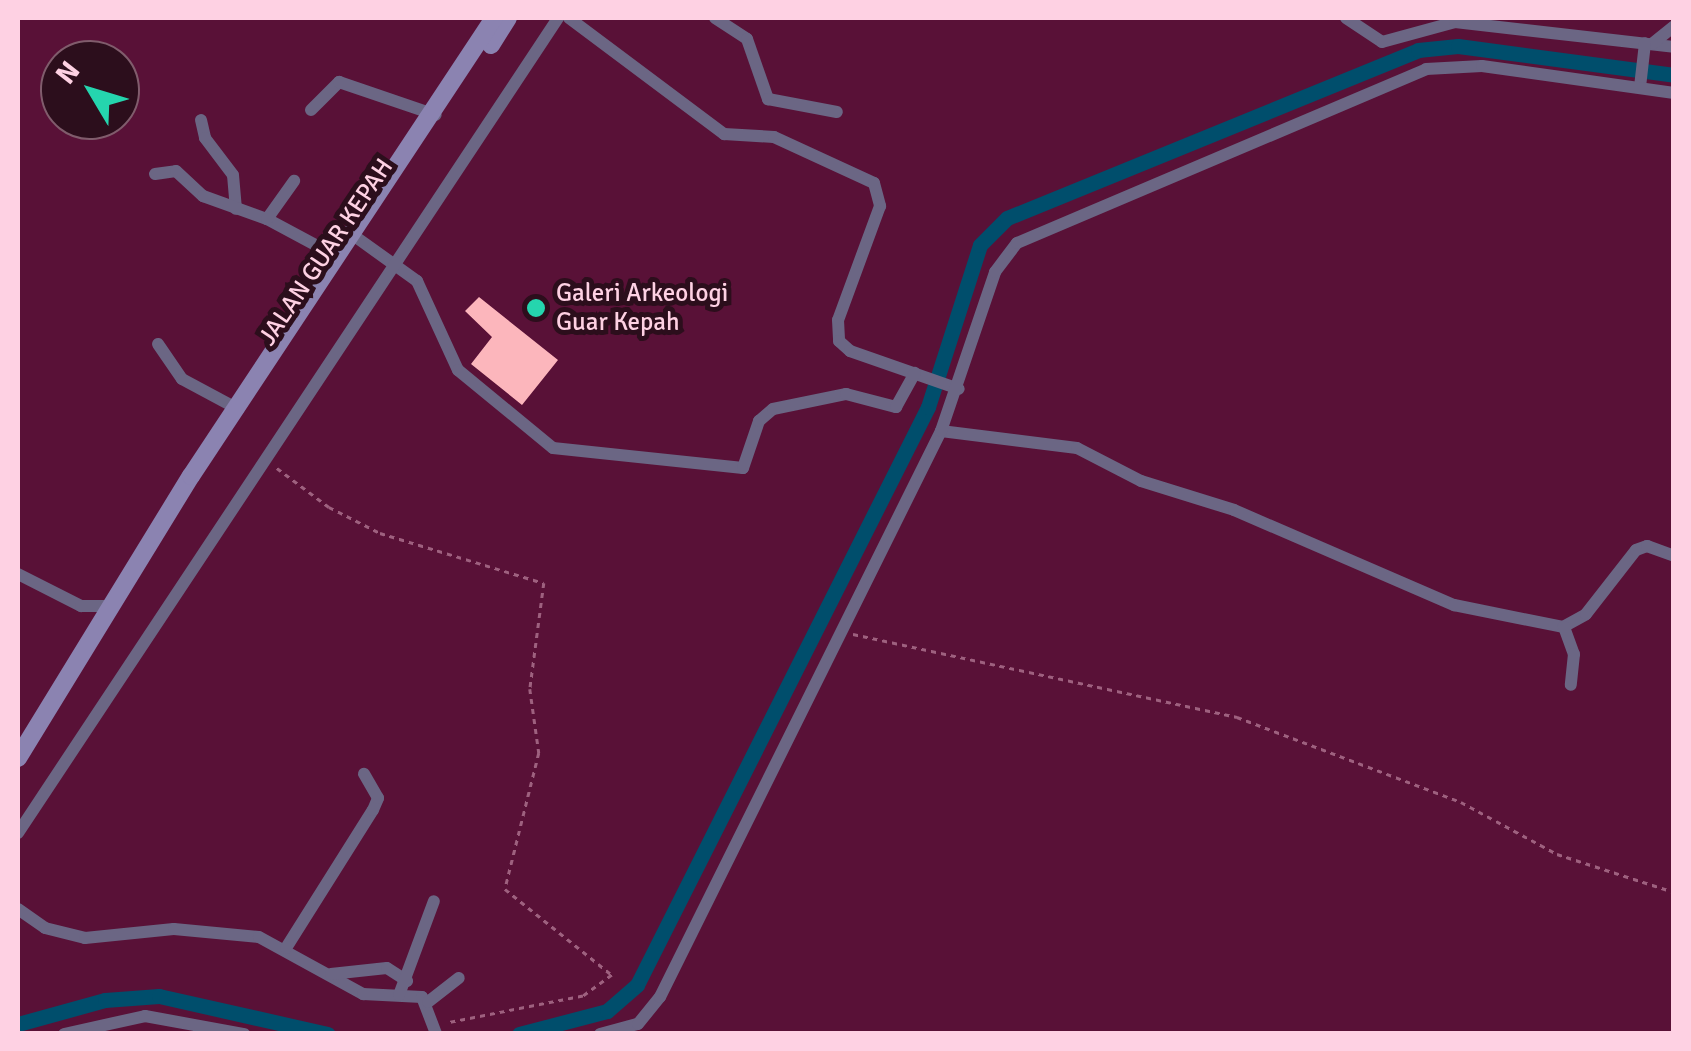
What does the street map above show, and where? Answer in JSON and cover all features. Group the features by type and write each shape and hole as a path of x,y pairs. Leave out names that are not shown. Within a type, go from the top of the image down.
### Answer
{"main road":[{"name":"JALAN GUAR KEPAH","path":"18,758 338,258 363,242 494,18"},
{"name":"JALAN GUAR KEPAH","path":"176,508 201,484 508,18"}],"street":[{"path":"18,833 558,18"},
{"path":"569,18 719,132 740,139 774,137 877,186 880,206 837,335 850,351 954,387"},
{"path":"716,18 746,39 768,99 837,112"},
{"path":"1346,18 1382,42 1456,22 1674,47"},
{"path":"1640,81 1647,46 1674,26"},
{"path":"600,1034 638,1024 650,1013 941,431 995,272 1026,237 1426,69 1482,66 1640,81 1674,93"},
{"path":"312,110 339,82 436,115"},
{"path":"201,120 205,138 233,175 236,209"},
{"path":"155,174 176,171 203,196 267,219 338,258"},
{"path":"267,219 294,180"},
{"path":"363,242 393,262 434,308 458,370 502,402 539,442 560,450 744,468 766,414 846,394 896,407 919,374"},
{"path":"158,344 182,379 238,409"},
{"path":"941,431 1077,448 1141,480 1234,510 1454,606 1564,627 1586,614 1636,550 1647,546 1674,556"},
{"path":"18,574 81,606 116,606"},
{"path":"1564,627 1574,654 1571,685"},
{"path":"286,948 373,810 378,798 364,774"},
{"path":"399,995 434,900"},
{"path":"18,909 45,928 84,938 191,929 249,935 286,948 362,994 399,995 428,1002"},
{"path":"330,974 387,968 407,981"},
{"path":"428,1002 458,978"},
{"path":"428,1002 436,1029"},
{"path":"64,1034 145,1016 244,1034"}],"path":[{"path":"264,458 328,507 380,533 544,583 530,688 539,753 505,889 612,975 582,996 436,1029"},
{"path":"844,628 874,643 1237,717 1451,798 1570,859 1674,892"}],"building":[{"path":"479,297 558,360 522,405 471,364 492,337 465,311"}],"waterway":[{"path":"519,1034 607,1011 637,985 928,407 980,245 1007,218 1418,50 1458,46 1674,75"},
{"path":"18,1024 105,1000 159,996 328,1034"}],"place":[{"name":"Galeri Arkeologi Guar Kepah","path":"536,308"}]}
